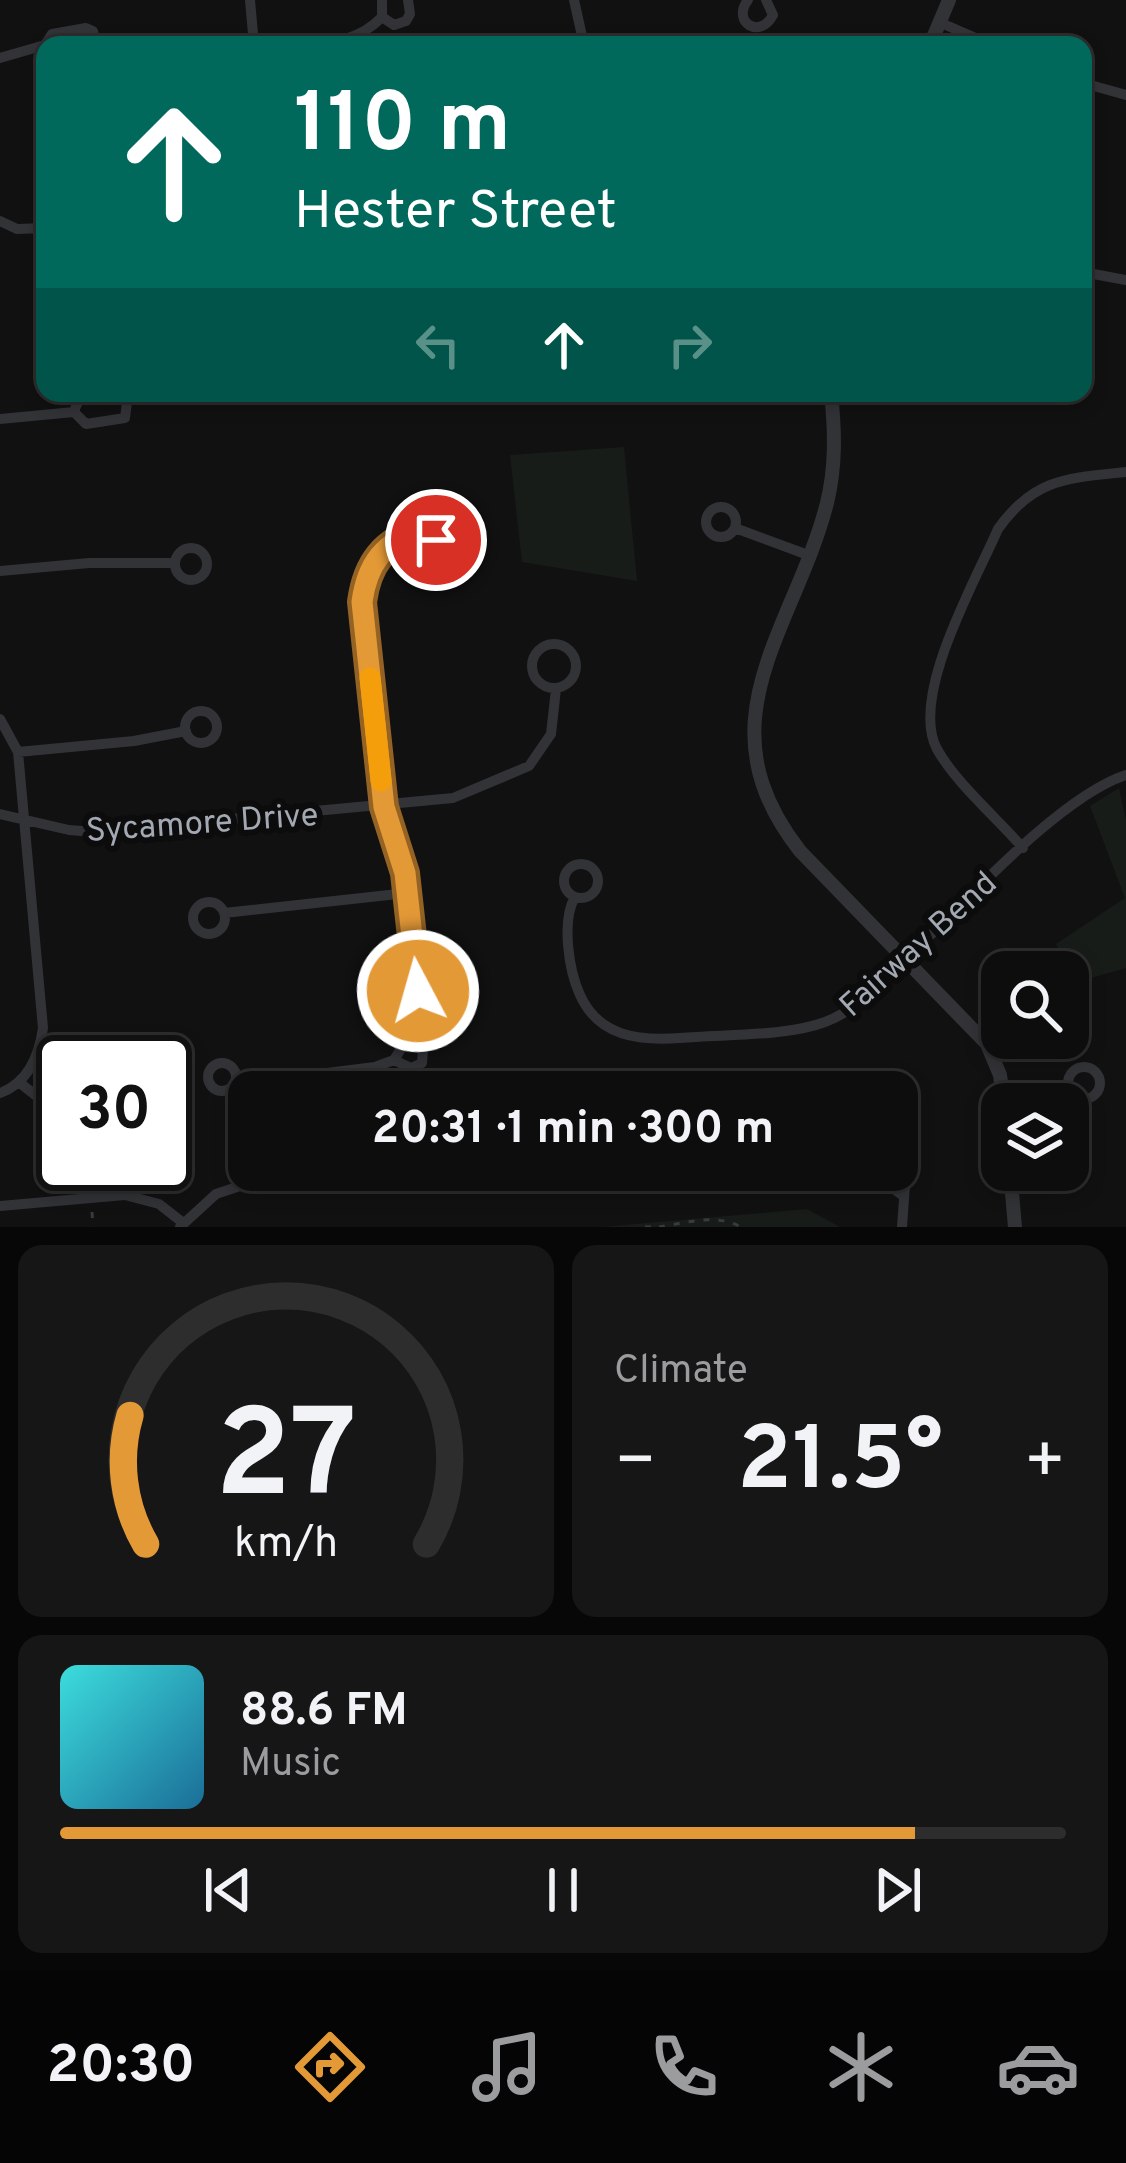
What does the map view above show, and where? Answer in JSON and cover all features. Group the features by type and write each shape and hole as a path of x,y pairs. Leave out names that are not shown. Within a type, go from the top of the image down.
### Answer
{"street":[{"path":"250,0 253,36"},
{"path":"357,36 382,17 382,0"},
{"path":"382,17 389,23 401,23 410,14 408,0"},
{"path":"574,0 582,36"},
{"path":"748,0 742,8 743,19 754,28 771,20 773,10 766,0"},
{"path":"934,36 949,0"},
{"path":"941,23 971,36"},
{"path":"51,36 86,28 94,36"},
{"path":"0,58 36,48"},
{"path":"1092,86 1126,95"},
{"path":"0,221 17,229 36,228"},
{"path":"1092,274 1126,280"},
{"path":"74,412 79,402"},
{"path":"74,412 91,425 121,421 128,407 124,402"},
{"path":"833,402 836,441 831,481 808,556 760,675 754,734 760,772 786,833 987,1044 999,1083"},
{"path":"0,419 74,412"},
{"path":"1024,848 940,755 930,732 933,681 998,530 1011,511 1047,484 1126,472"},
{"path":"735,529 808,556"},
{"path":"332,1071 394,1060 415,1026 418,991 405,873 384,807 362,602 365,582 382,551 422,530"},
{"path":"0,571 89,563 175,563"},
{"name":"Sycamore Drive","path":"553,644 570,651 576,668 572,679 556,689 538,682 532,671 534,656 553,644"},
{"name":"Sycamore Drive","path":"0,814 94,832 453,798 529,766 551,734 556,689"},
{"path":"0,718 18,752 43,1028 33,1063 20,1083 0,1093"},
{"path":"18,752 186,731"},
{"name":"Fairway Bend","path":"575,897 568,926 574,980 580,997 608,1028 633,1038 662,1040 823,1023 872,992 1087,793 1126,775"},
{"path":"224,913 407,893"},
{"path":"394,1060 411,1068 422,1063 423,1049 410,1038"},
{"path":"20,1083 36,1096"},
{"path":"0,1206 125,1196 145,1198 181,1224 216,1194 228,1190"},
{"path":"896,1191 902,1196 902,1227"},
{"path":"1012,1191 1015,1227"}],"path":[{"path":"92,1210 92,1227"},
{"path":"644,1227 707,1220 728,1220 741,1227"}],"shaded area":[{"path":"624,447 637,581 522,562 510,455"},
{"path":"1119,788 1126,820 1126,968 1089,979 1089,951 1059,951 1056,944 1125,898 1090,806"},
{"path":"807,1209 840,1227 602,1227"}],"slow traffic":[{"path":"370,678 381,781"}],"route":[{"path":"418,991 405,873 384,807 362,602 365,582 382,551 422,530 436,540"}]}
